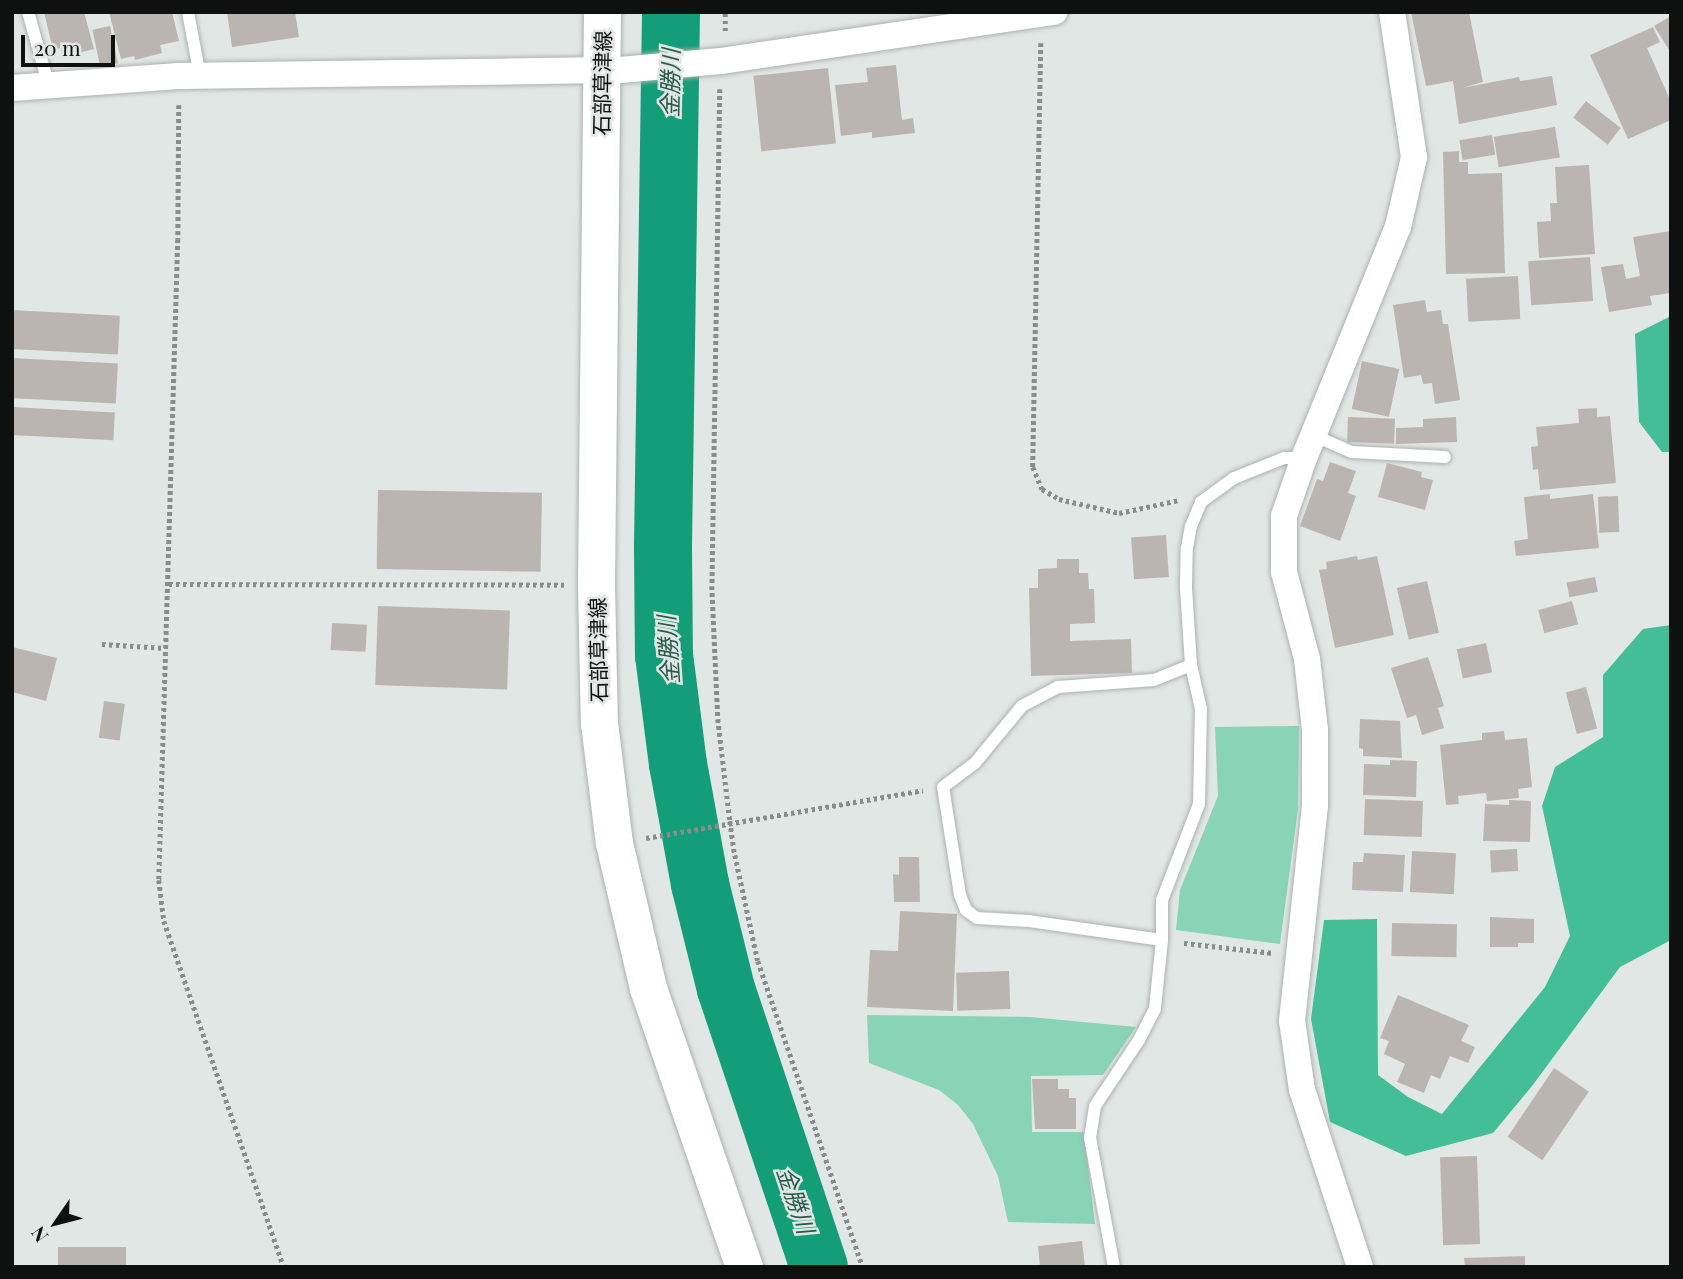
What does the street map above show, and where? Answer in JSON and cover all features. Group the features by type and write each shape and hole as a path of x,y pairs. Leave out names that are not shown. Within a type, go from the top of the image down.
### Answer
{"main road":[{"name":"石部草津線","path":"602,12 611,70 596,585 599,723 614,843 648,988 744,1267"}],"street":[{"path":"1360,1267 1302,1090 1292,1021 1315,806 1315,730 1307,659 1284,572 1284,516 1398,227 1414,157 1392,12"},
{"path":"12,88 190,76 611,70 715,61 1047,13"}],"lane":[{"path":"27,12 49,86"},
{"path":"188,12 190,76"},
{"path":"1114,1267 1090,1138 1095,1106 1139,1040 1155,1008 1162,940 1162,900 1199,804 1201,709 1191,665 1186,548 1191,526 1201,502 1234,478 1310,447 1445,457"},
{"path":"1162,940 1029,921 977,918 966,910 960,895 943,787 975,764 1022,706 1058,687 1154,680 1191,665"}],"path":[{"path":"1047,13 1033,467 1042,489 1059,499 1119,513 1181,499 1201,502"},
{"path":"715,61 712,586 718,719 730,821 758,961 863,1267"},
{"path":"190,76 165,648 159,880 164,921 284,1267"},
{"path":"169,584 596,585"},
{"path":"102,644 165,648"},
{"path":"652,837 722,825 730,821 943,787"},
{"path":"1162,940 1301,956"}],"green space":[{"path":"1671,316 1671,452 1662,452 1639,422 1635,334"},
{"path":"1671,625 1671,940 1620,967 1532,1086 1493,1133 1406,1156 1330,1122 1311,1019 1324,920 1377,919 1378,1075 1408,1097 1442,1114 1545,987 1570,936 1542,806 1555,767 1603,737 1603,675 1643,629"},
{"path":"1299,726 1298,809 1280,944 1176,930 1180,890 1218,796 1215,727"},
{"path":"867,1015 1030,1017 1136,1027 1103,1075 1031,1076 1032,1132 1084,1132 1095,1224 1008,1222 998,1176 973,1124 958,1105 939,1090 869,1063"}],"building":[{"path":"44,12 84,12 94,49 63,57 61,48 53,50"},
{"path":"109,12 172,12 179,41 160,45 162,53 135,60 134,56 121,59"},
{"path":"227,12 295,12 299,37 232,47"},
{"path":"1411,12 1469,12 1483,82 1462,88 1519,77 1520,81 1552,76 1557,105 1459,124 1453,81 1426,86"},
{"path":"1671,16 1671,53 1654,26"},
{"path":"110,26 118,63 100,67 92,30"},
{"path":"1653,27 1660,42 1647,48 1671,102 1671,120 1628,139 1590,55"},
{"path":"896,65 902,120 913,118 915,133 872,138 872,132 841,136 835,85 868,82 866,68"},
{"path":"828,68 836,144 761,151 753,76"},
{"path":"1586,101 1621,128 1608,145 1573,118"},
{"path":"1555,127 1560,158 1499,167 1494,137"},
{"path":"1492,135 1495,155 1463,160 1459,140"},
{"path":"1459,151 1459,162 1468,162 1468,174 1502,173 1505,273 1446,274 1443,152"},
{"path":"1589,165 1595,254 1539,258 1537,222 1551,221 1550,203 1557,203 1555,167"},
{"path":"1671,231 1671,293 1650,296 1652,305 1609,312 1601,267 1623,264 1626,279 1640,276 1633,237"},
{"path":"1590,257 1593,301 1531,305 1528,261"},
{"path":"1518,276 1520,319 1468,322 1466,279"},
{"path":"1425,300 1427,312 1441,310 1443,324 1448,324 1460,400 1435,404 1432,383 1423,384 1421,375 1404,378 1393,305"},
{"path":"12,310 120,316 118,355 12,349"},
{"path":"12,358 118,364 116,403 12,398"},
{"path":"1362,361 1399,369 1389,417 1352,409"},
{"path":"12,407 115,412 113,440 12,435"},
{"path":"1597,408 1597,417 1610,416 1616,483 1540,490 1538,469 1533,470 1531,447 1538,446 1536,427 1579,423 1578,409"},
{"path":"1348,417 1395,419 1394,444 1347,442"},
{"path":"1456,417 1457,442 1396,444 1396,428 1423,427 1423,419"},
{"path":"1330,462 1356,471 1348,493 1356,496 1340,541 1300,526 1317,479 1323,481"},
{"path":"1387,463 1422,472 1421,477 1433,480 1425,510 1378,497"},
{"path":"378,490 542,493 541,572 377,569"},
{"path":"1550,494 1550,499 1593,494 1599,548 1516,556 1514,541 1528,539 1524,497"},
{"path":"1618,496 1619,532 1599,533 1598,497"},
{"path":"1166,535 1169,577 1134,579 1131,537"},
{"path":"1357,556 1358,560 1377,556 1394,635 1335,648 1319,570 1327,569 1326,562"},
{"path":"1057,559 1079,559 1079,573 1088,573 1089,589 1094,589 1095,623 1070,624 1070,641 1131,639 1132,673 1031,676 1029,588 1038,588 1038,569 1057,568"},
{"path":"1595,577 1598,592 1569,597 1567,583"},
{"path":"1427,581 1439,633 1409,640 1397,588"},
{"path":"1572,601 1578,624 1544,633 1538,610"},
{"path":"378,606 510,611 507,690 375,685"},
{"path":"332,623 367,625 366,652 331,650"},
{"path":"1486,643 1492,672 1463,679 1457,649"},
{"path":"12,647 57,658 46,701 12,692"},
{"path":"1428,657 1444,706 1438,708 1444,728 1422,735 1416,715 1407,718 1391,668"},
{"path":"1586,687 1597,729 1577,734 1566,692"},
{"path":"104,701 125,704 120,741 99,738"},
{"path":"1360,719 1400,721 1402,758 1363,756 1363,749 1359,748"},
{"path":"1504,731 1505,740 1527,738 1532,787 1518,789 1519,798 1487,801 1486,793 1458,796 1459,804 1446,805 1440,745 1482,740 1482,733"},
{"path":"1390,760 1417,761 1416,797 1363,795 1364,764 1390,765"},
{"path":"1365,799 1423,801 1422,837 1364,835"},
{"path":"1509,800 1531,801 1530,842 1483,841 1485,804 1509,805"},
{"path":"1517,849 1518,871 1491,872 1490,850"},
{"path":"1412,851 1456,853 1454,894 1410,892"},
{"path":"1364,853 1405,855 1403,892 1352,890 1353,862 1363,862"},
{"path":"899,857 919,857 920,902 894,902 893,874 899,875"},
{"path":"900,911 957,914 953,1011 867,1007 870,950 898,951"},
{"path":"1490,917 1534,919 1534,943 1518,943 1518,947 1490,947"},
{"path":"1392,923 1457,924 1456,957 1391,956"},
{"path":"1009,971 1010,1009 957,1011 956,973"},
{"path":"1398,995 1469,1025 1461,1041 1475,1047 1468,1063 1450,1056 1440,1079 1431,1075 1424,1093 1397,1082 1405,1064 1384,1054 1389,1041 1380,1038"},
{"path":"1554,1068 1589,1091 1542,1160 1508,1137"},
{"path":"1032,1079 1058,1079 1058,1089 1069,1089 1069,1098 1076,1098 1076,1129 1035,1129"},
{"path":"1477,1156 1480,1244 1443,1245 1440,1157"},
{"path":"1082,1241 1085,1267 1040,1267 1038,1246"},
{"path":"58,1247 126,1247 126,1267 58,1267"},
{"path":"1525,1256 1525,1267 1465,1267 1464,1258"}],"waterway":[{"name":"金勝川","path":"671,12 663,548 664,655 678,764 700,884 726,989 819,1267"}]}
